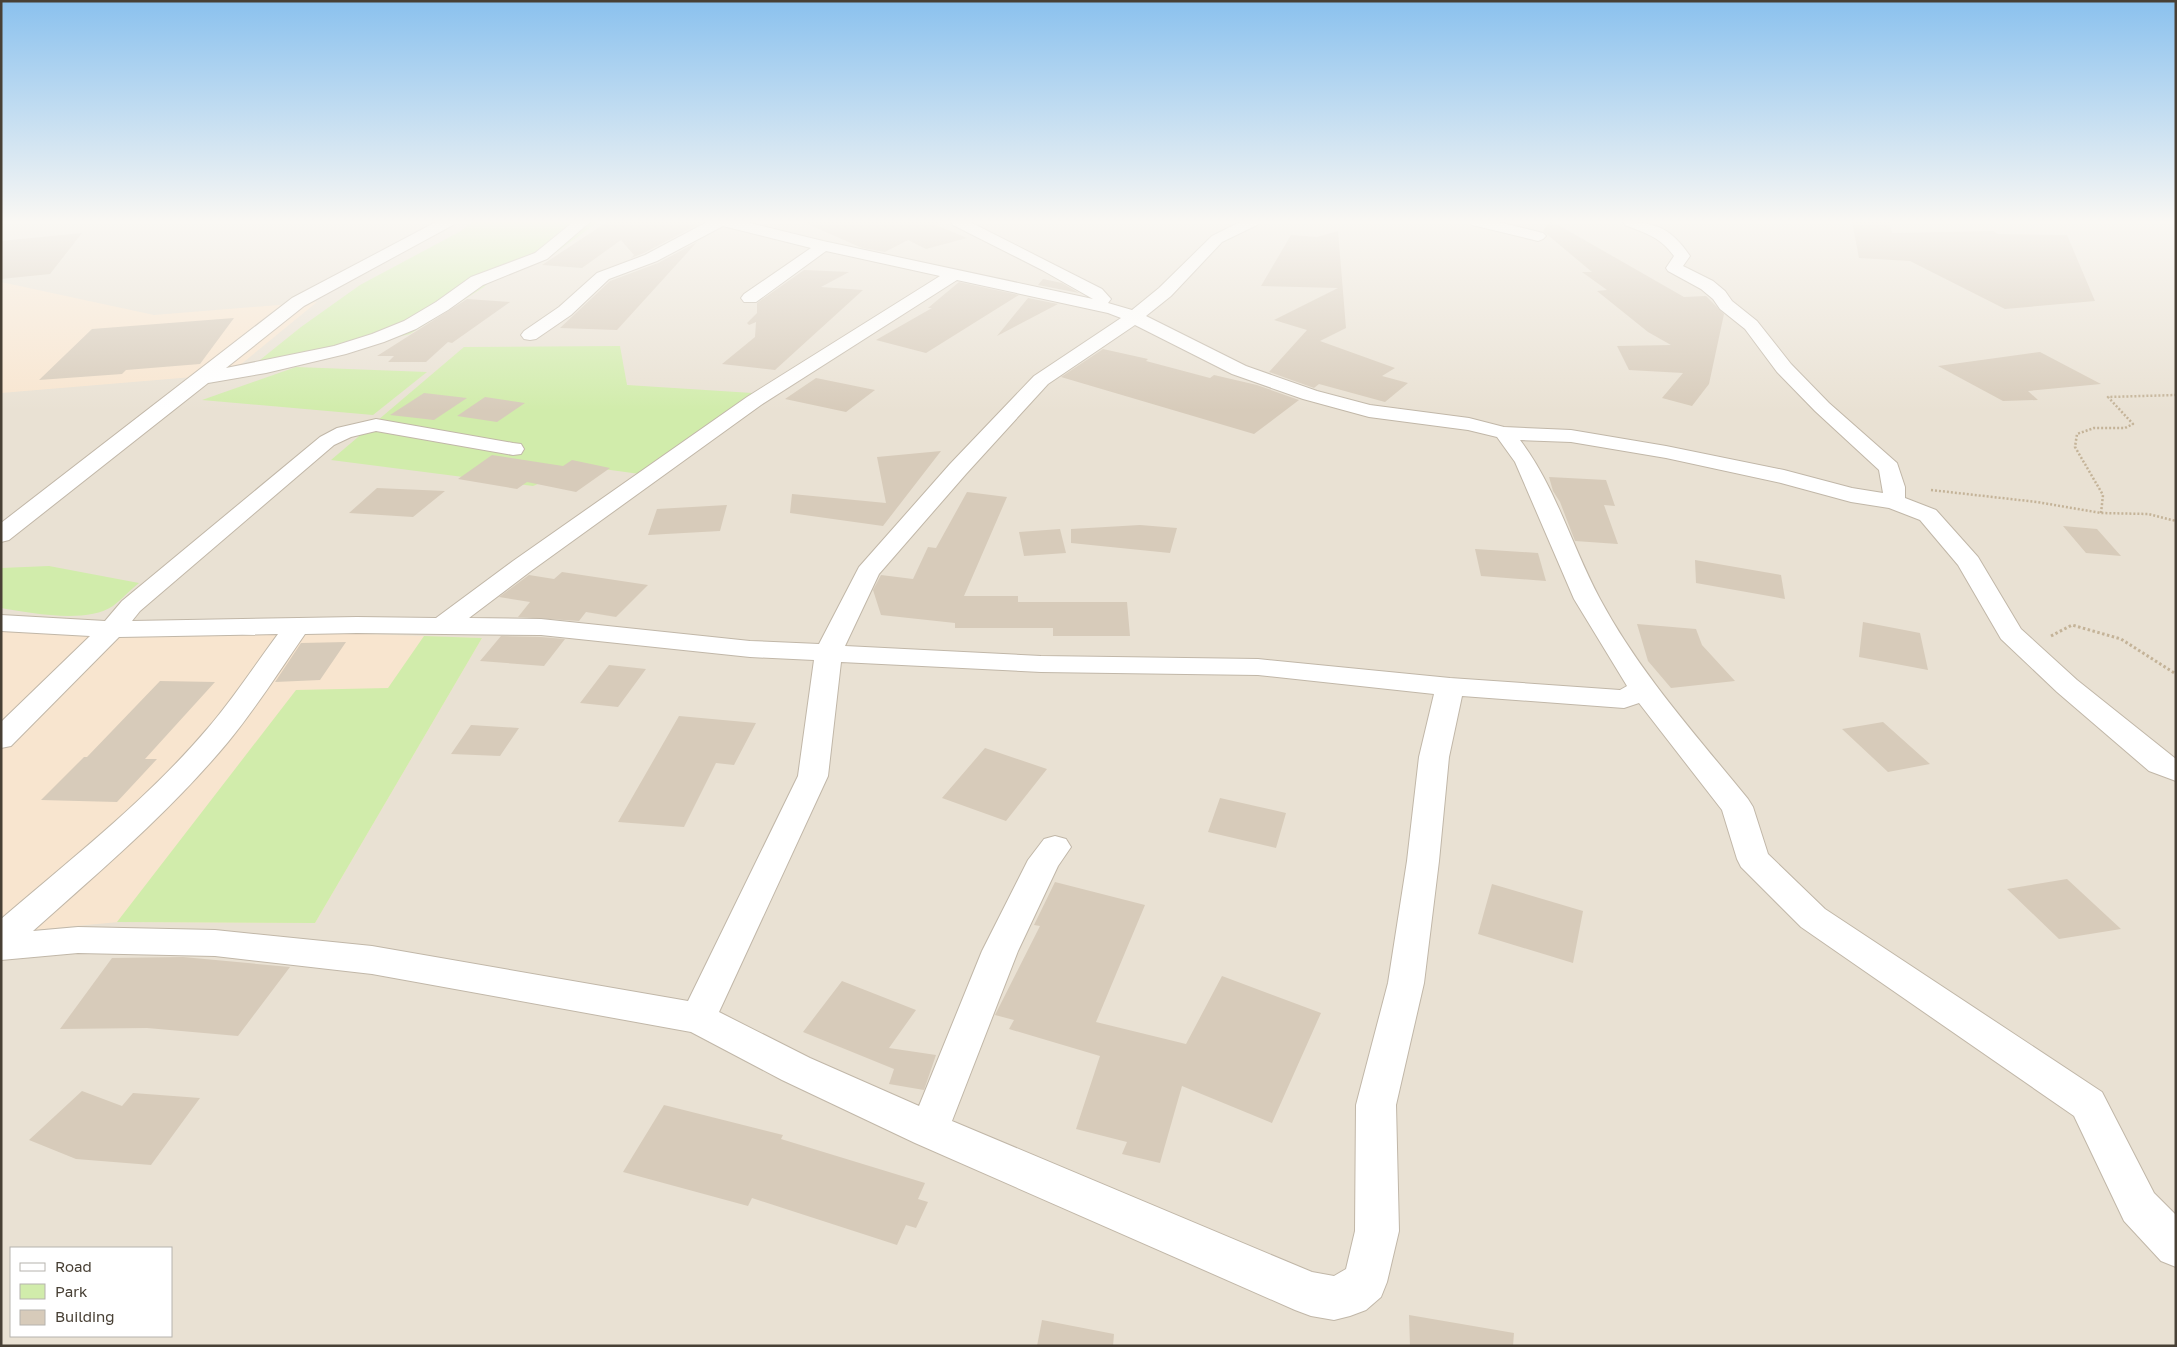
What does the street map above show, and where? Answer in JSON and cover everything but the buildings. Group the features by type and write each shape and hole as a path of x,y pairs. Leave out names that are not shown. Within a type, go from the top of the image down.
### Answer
{"street":[{"path":"1,535 298,302 331,285"},
{"path":"202,378 312,356 378,338 410,324 442,306 472,285"},
{"path":"530,335 565,311 593,285"},
{"path":"750,298 768,285"},
{"path":"442,626 522,566 754,401 938,285"},
{"path":"1002,285 1124,313"},
{"path":"1081,285 1124,313 1238,370 1310,395 1369,411 1469,424 1504,433 1571,436 1666,452 1851,495 1894,494 1928,515 1969,562 2010,633 2067,686 2131,740 2160,764 2176,771"},
{"path":"698,1018 813,776 828,653 868,572 958,469 1041,380 1124,313 1165,292 1172,285"},
{"path":"1707,285 1750,325 1784,368 1889,468 1894,494"},
{"path":"1,739 112,629 130,606 328,441 344,432 358,428 384,425 513,449"},
{"path":"1504,433 1525,461 1587,599 1643,690 1738,808 1753,859 1813,918 2088,1104 2139,1207 2176,1246"},
{"path":"1,623 112,629 357,625 541,627 750,649 1041,664 1258,667 1450,687 1624,699 1643,690"},
{"path":"1,939 73,877 170,787 218,735 297,627"},
{"path":"1,947 78,940 224,944 372,960 698,1018 796,1069 929,1130 1311,1294 1334,1298 1350,1294 1365,1282 1377,1231 1376,1105 1406,983 1423,861 1434,757 1450,687"},
{"path":"929,1130 1000,951 1044,860 1055,847"}],"path":[{"path":"2100,513 2104,495 2074,447 2078,434 2094,428 2125,428 2133,424 2108,397 2176,395"},
{"path":"1894,494 1954,492 2037,502 2100,513 2148,514 2176,521"},
{"path":"2044,640 2072,625 2121,639 2176,674"}],"shaded area":[{"path":"1,285 2176,285 2176,1346 1,1346"},
{"path":"1,285 14,285 154,315 317,302 229,374 1,393"},
{"path":"216,629 482,638 315,923 119,922 1,933 1,630"}],"green space":[{"path":"360,285 486,285 410,334 324,355 250,368 301,327"},
{"path":"620,346 627,385 768,394 662,477 581,466 533,486 331,460 464,347"},
{"path":"296,367 427,372 373,415 202,400"},
{"path":"49,566 139,583 113,606 88,615 58,616 1,608 1,568"},
{"path":"424,636 482,638 315,923 117,922 296,690 388,688"}]}
